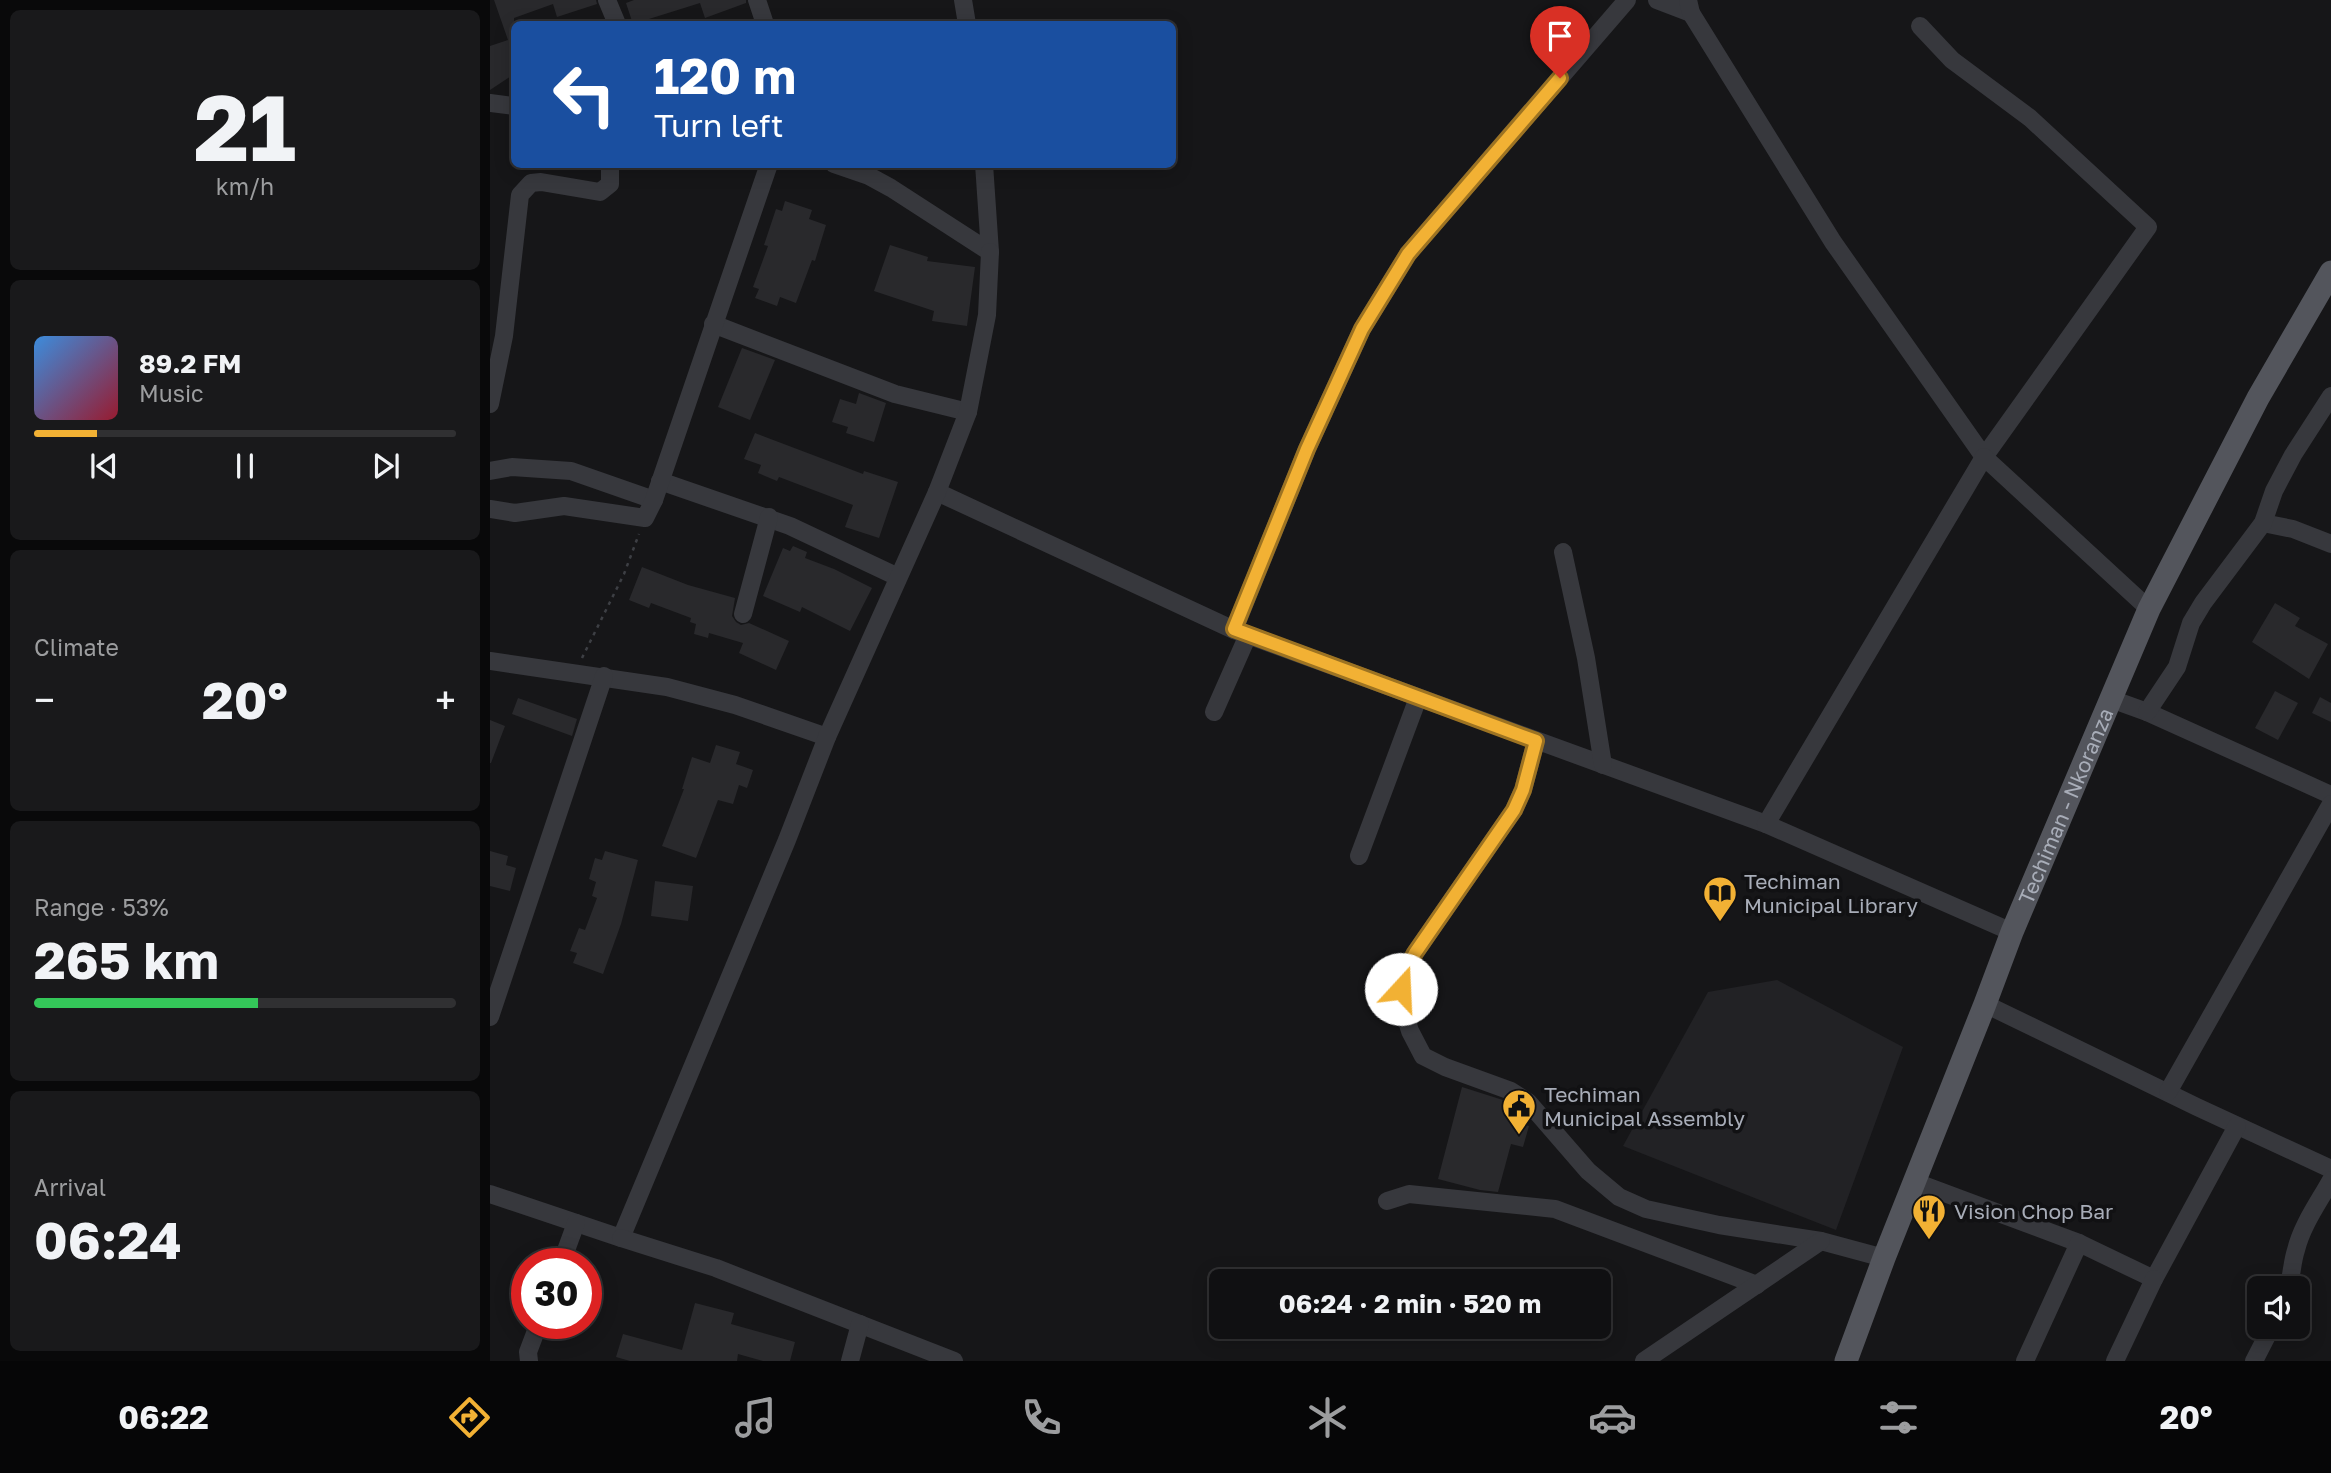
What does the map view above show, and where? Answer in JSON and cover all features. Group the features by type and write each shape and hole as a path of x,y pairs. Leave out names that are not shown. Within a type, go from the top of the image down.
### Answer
{"main road":[{"name":"Techiman - Nkoranza","path":"1846,1361 2012,932 2149,609 2258,398 2331,272"}],"street":[{"path":"607,0 616,21"},
{"path":"757,0 764,21"},
{"path":"963,0 966,21"},
{"path":"1214,712 1307,449 1362,329 1408,254 1627,0"},
{"path":"1657,0 1690,6 1833,242 1983,457 2149,609"},
{"path":"1766,824 1983,457 2148,228 2030,118 1952,60 1920,26"},
{"path":"490,103 511,106"},
{"path":"490,404 504,336 520,195 531,183 541,182 600,192 610,184 610,168"},
{"path":"490,509 515,513 564,506 645,518 654,500 768,168"},
{"path":"846,168 891,188 990,252"},
{"path":"621,1238 787,840 827,737 937,492 968,412 987,315 990,252 984,168"},
{"path":"713,324 895,394 968,412"},
{"path":"2147,712 2176,667 2191,623 2263,523 2274,491 2293,455 2331,396"},
{"path":"490,471 512,467 571,471 654,500"},
{"path":"660,481 769,517 825,540 898,577"},
{"path":"937,492 1241,632 1766,824 2012,932"},
{"path":"743,614 769,517"},
{"path":"2263,523 2293,529 2331,544"},
{"path":"1563,552 1586,658 1603,765"},
{"path":"490,661 667,687 827,737"},
{"path":"490,1017 494,990 604,676"},
{"path":"1359,856 1418,698"},
{"path":"2111,699 2147,712 2331,795"},
{"path":"1536,741 1523,790 1514,810 1415,953 1405,972 1401,989 1403,1009 1409,1031 1423,1056 1511,1091 1528,1102 1588,1171 1619,1197 1646,1209 1719,1225 1821,1241 1884,1258"},
{"path":"2168,1092 2331,804"},
{"path":"1985,1004 2331,1169"},
{"path":"2115,1361 2154,1279 2237,1126"},
{"path":"2292,1276 2295,1250 2331,1180"},
{"path":"1915,1182 2079,1242 2154,1279"},
{"path":"490,1194 716,1268 954,1361"},
{"path":"1387,1201 1409,1194 1555,1209 1757,1285"},
{"path":"567,1248 576,1223"},
{"path":"1644,1361 1821,1241"},
{"path":"2025,1361 2079,1242"},
{"path":"850,1361 860,1324"},
{"path":"529,1361 528,1352 533,1339"},
{"path":"2254,1361 2265,1339"}],"path":[{"path":"574,673 624,574 645,518"}],"shaded area":[{"path":"1777,980 1903,1047 1836,1230 1623,1146 1708,992"}],"building":[{"path":"494,0 596,0 597,4 557,17 553,4 514,18 514,21 511,21 511,76 490,90 490,46 508,40"},
{"path":"634,0 746,0 746,3 705,18 700,3 643,21 632,21 626,3"},
{"path":"785,201 812,210 809,219 826,225 815,261 812,260 796,303 780,297 777,306 755,298 759,289 753,287 768,246 764,245 776,209 782,211"},
{"path":"890,245 928,257 927,261 975,267 967,326 932,321 934,311 874,291"},
{"path":"742,348 775,360 750,420 718,407"},
{"path":"859,393 886,403 874,442 846,433 848,427 832,422 840,399 856,404"},
{"path":"755,433 863,474 864,471 898,482 879,538 845,527 853,505 779,477 777,481 758,473 761,465 744,459"},
{"path":"793,546 807,552 805,558 872,588 850,631 802,607 800,612 763,596 783,548 790,551"},
{"path":"642,567 688,585 735,598 732,616 736,622 741,625 749,623 789,641 776,670 739,653 743,643 709,633 708,638 694,634 696,624 690,622 691,618 651,603 649,608 629,600"},
{"path":"2275,603 2300,618 2295,626 2328,644 2309,679 2252,642"},
{"path":"2275,691 2298,703 2278,740 2255,728"},
{"path":"2320,697 2331,703 2331,722 2312,713"},
{"path":"518,698 577,719 572,736 512,714"},
{"path":"490,720 505,726 491,763 490,763"},
{"path":"716,745 740,752 736,764 753,770 747,788 739,785 733,804 718,800 696,858 662,846 684,789 692,757 710,763"},
{"path":"490,851 508,856 506,865 516,868 510,891 490,886"},
{"path":"605,851 638,860 621,924 603,974 573,963 577,953 570,951 579,928 585,930 597,898 592,896 596,882 589,879 595,858 602,860"},
{"path":"655,881 693,886 688,921 651,916"},
{"path":"1462,1087 1506,1101 1520,1110 1517,1122 1529,1126 1523,1147 1511,1144 1498,1192 1438,1179"},
{"path":"695,1303 734,1313 731,1324 795,1342 790,1361 763,1361 738,1354 737,1361 630,1361 616,1357 623,1334 682,1350"}],"place":[{"name":"Techiman Municipal Library","path":"1720,923"},
{"name":"Techiman Municipal Assembly","path":"1519,1136"},
{"name":"Vision Chop Bar","path":"1929,1241"}],"route":[{"path":"1401,989 1405,972 1415,953 1514,810 1523,790 1536,741 1234,629 1307,449 1362,329 1408,254 1560,78"}]}
